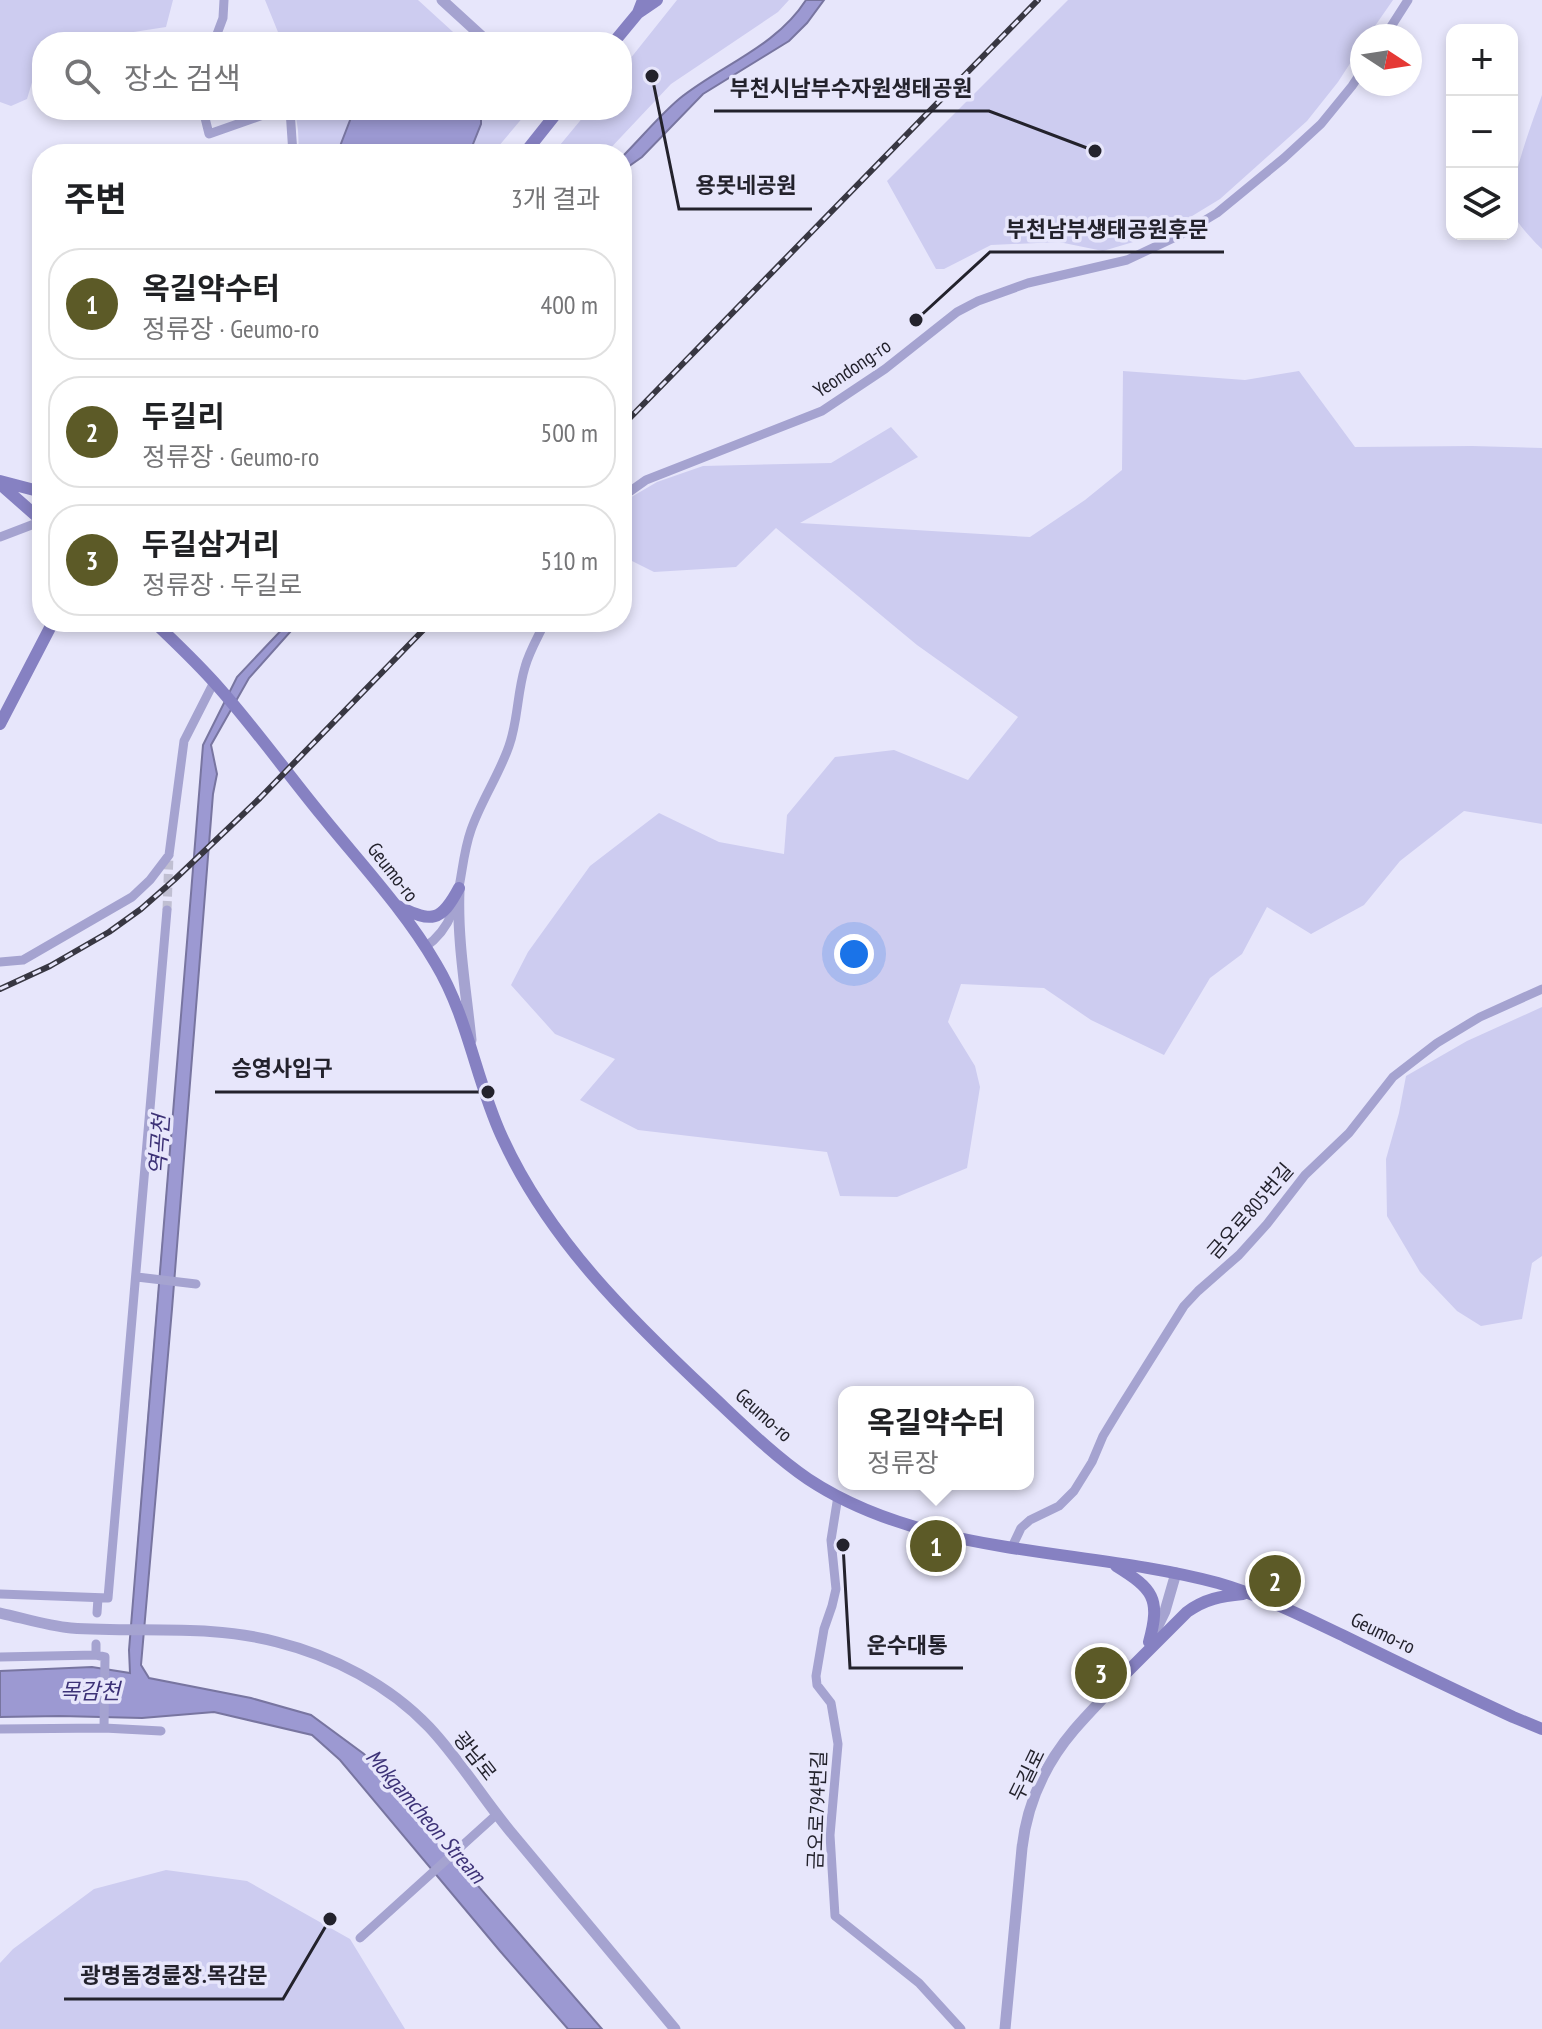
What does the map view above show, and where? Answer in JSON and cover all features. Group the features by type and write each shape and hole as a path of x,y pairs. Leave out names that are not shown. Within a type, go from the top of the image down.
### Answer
{"main road":[{"path":"638,13 643,0"},
{"path":"622,32 638,13 657,0"},
{"path":"532,144 551,120"},
{"path":"0,482 32,490"},
{"path":"0,482 32,512"},
{"path":"0,724 48,632"},
{"path":"164,632 216,684"},
{"name":"Geumo-ro","path":"216,684 425,947 449,987 499,1132 519,1173 563,1240 630,1317 746,1427 807,1478 871,1512 921,1528 1012,1547 1176,1573 1249,1593 1542,1729"},
{"path":"393,904 422,917 441,914 448,909 459,888"},
{"path":"1109,1563 1134,1577 1150,1593 1155,1612 1149,1642"},
{"path":"1124,1675 1198,1604 1221,1596 1249,1593"}],"street":[{"path":"218,32 223,18 224,0"},
{"path":"442,0 477,32"},
{"path":"1393,24 1408,0"},
{"name":"Yeondong-ro","path":"632,490 646,480 822,411 885,369 957,312 978,301 1028,283 1127,260 1182,234 1217,213 1284,158 1321,124 1350,88"},
{"path":"206,120 209,134 249,120"},
{"path":"291,120 292,144"},
{"path":"0,537 32,525"},
{"path":"474,1060 458,915 463,857 471,830 510,742 525,667 541,632"},
{"path":"0,962 23,960 132,897 150,880 169,855 184,741 216,684"},
{"path":"425,947 438,939 447,926 459,888"},
{"path":"0,1594 108,1598 167,910"},
{"name":"금오로805번길","path":"1012,1547 1021,1528 1030,1520 1059,1506 1074,1491 1103,1436 1184,1306 1239,1255 1305,1175 1349,1133 1393,1077 1437,1043 1480,1017 1542,989"},
{"path":"137,1277 196,1284"},
{"name":"금오로794번길","path":"838,1496 831,1540 836,1589 824,1629 816,1676 817,1685 831,1703 838,1744 830,1835 835,1916 919,1983 961,2029"},
{"name":"두길로","path":"1005,2029 1024,1826 1030,1806 1061,1747 1149,1642 1165,1611 1176,1573"},
{"path":"97,1613 98,1598"},
{"name":"광남로","path":"0,1613 68,1628 241,1635 275,1641 320,1655 385,1690 428,1726 496,1815 675,2029"},
{"path":"0,1657 99,1652 104,1728"},
{"path":"0,1729 161,1731"},
{"path":"360,1938 496,1815"}],"shaded area":[{"path":"0,0 173,0 166,27 134,32 32,32 32,82 27,99 11,106 0,102"},
{"path":"265,0 418,0 453,32 278,32"},
{"path":"677,0 789,0 778,12 671,84 614,144 561,144 581,120 632,120 632,56"},
{"path":"1068,0 1393,0 1376,24 1350,24 1350,64 1307,121 1220,199 1179,224 1140,240 1103,251 1059,242 991,245 944,269 936,269 887,181"},
{"path":"1542,95 1542,249 1518,222 1518,168"},
{"path":"296,120 521,120 500,144 299,144"},
{"path":"1123,371 1245,380 1299,371 1355,447 1542,448 1542,824 1464,811 1400,861 1364,905 1311,934 1267,907 1242,954 1210,978 1164,1055 1091,1020 1044,988 961,984 948,1022 975,1066 980,1087 967,1168 897,1197 840,1196 827,1152 638,1130 580,1100 615,1059 555,1034 511,985 528,952 590,866 659,813 719,842 784,854 787,815 835,757 894,750 968,780 1018,717 917,645 776,528 736,567 654,572 632,561 632,497 657,482 703,466 831,463 891,427 918,457 800,523 1030,537 1085,500 1122,470"},
{"path":"1542,1007 1542,1256 1532,1263 1522,1319 1481,1326 1457,1311 1420,1272 1387,1216 1386,1159 1406,1076 1467,1041"},
{"path":"166,1870 247,1881 350,1939 405,2029 0,2029 0,1963 13,1949 94,1889"}],"water":[{"path":"806,0 824,0 789,41 703,94 632,164 632,147 672,106 695,87 764,43 794,16"},
{"path":"350,120 481,120 473,144 341,144"},
{"name":"목감천","path":"280,632 290,632 249,678 211,745 217,774 141,1665 149,1678 251,1698 311,1715 364,1754 602,2029 568,2029 340,1760 312,1735 214,1712 142,1718 0,1717 0,1671 92,1667 130,1673 129,1650 203,745 237,677"}],"tunnel":[{"path":"167,910 169,855"}],"railway":[{"path":"632,416 1038,0"},
{"path":"0,989 50,966 109,932 141,909 260,798 421,632"}],"place":[{"name":"용못네공원","path":"652,76"},
{"name":"부천시남부수자원생태공원","path":"1095,151"},
{"name":"부천남부생태공원후문","path":"916,320"},
{"name":"승영사입구","path":"488,1092"},
{"name":"운수대통","path":"843,1545"},
{"name":"옥길약수터","path":"936,1546"},
{"name":"두길리","path":"1275,1581"},
{"name":"두길삼거리","path":"1101,1673"},
{"name":"광명돔경륜장.목감문","path":"330,1919"}],"water label":[{"name":"역곡천","path":"159,1145"},
{"name":"Mokgamcheon Stream","path":"426,1816"}]}
